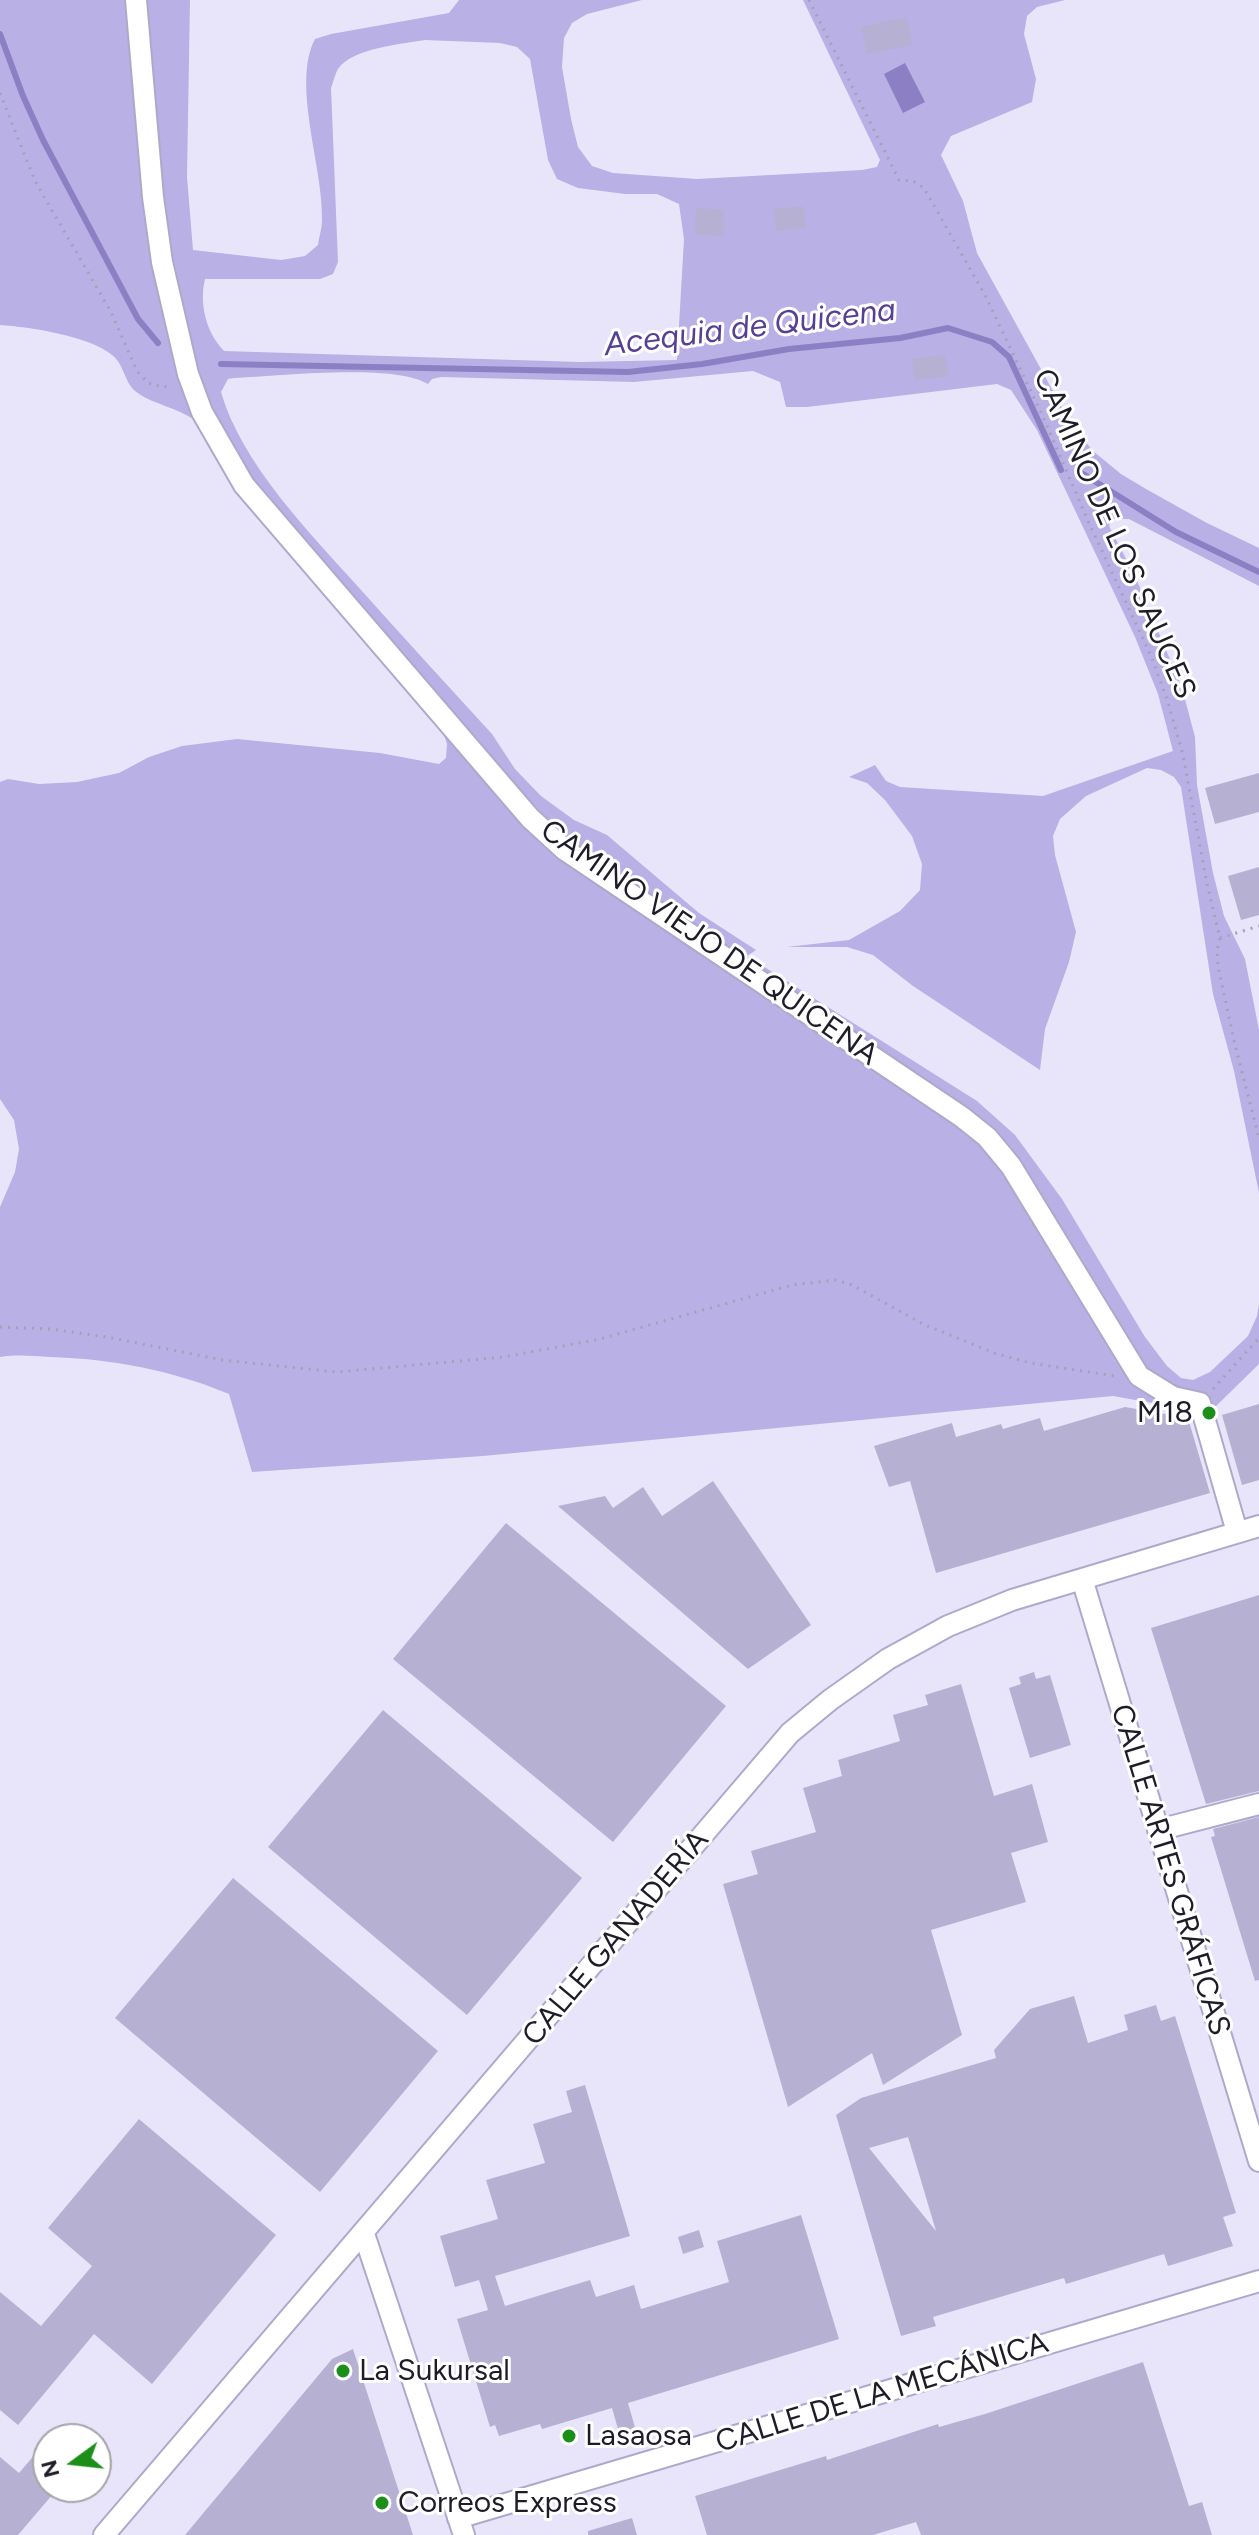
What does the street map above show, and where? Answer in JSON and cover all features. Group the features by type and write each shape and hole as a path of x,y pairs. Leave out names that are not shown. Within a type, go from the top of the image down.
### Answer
{"street":[{"name":"CAMINO VIEJO DE QUICENA","path":"136,0 153,197 162,262 188,374 202,412 244,485 530,818 565,850 962,1117 987,1137 1011,1166 1139,1376 1173,1397 1200,1403"},
{"path":"1200,1403 1237,1532"},
{"name":"CALLE GANADERÍA","path":"104,2535 790,1733 888,1659 948,1626 1012,1600 1259,1526"},
{"name":"CALLE ARTES GRÁFICAS","path":"1082,1579 1259,2161"},
{"path":"1158,1830 1259,1804"},
{"path":"364,2234 461,2527"},
{"name":"CALLE DE LA MECÁNICA","path":"461,2527 1259,2281"}],"path":[{"name":"CAMINO DE LOS SAUCES","path":"809,0 899,180 913,181 924,188 986,297 1151,656 1183,755 1220,938 1218,966 1259,1138"},
{"path":"0,93 35,181 105,301 137,371 148,383 162,387 175,385 188,374"},
{"path":"1220,938 1259,926"},
{"path":"0,1327 50,1329 222,1360 337,1372 504,1357 600,1339 792,1285 836,1280 852,1285 925,1325 994,1353 1106,1376 1139,1376"},
{"path":"1200,1403 1259,1338"}],"shaded area":[{"path":"0,0 190,0 187,177 193,250 281,260 305,256 318,245 322,226 306,79 308,58 315,39 449,13 459,0 642,0 587,14 572,23 564,38 562,67 578,147 592,166 613,173 697,179 877,167 880,160 803,0 1065,0 1037,7 1027,16 1024,34 1036,79 1032,102 951,136 941,155 963,201 977,253 1070,422 1093,451 1146,489 1259,548 1259,586 1129,519 1113,519 1109,526 1135,576 1182,688 1195,737 1197,785 1213,873 1224,916 1245,959 1259,1030 1259,1193 1234,1071 1213,994 1181,787 1174,777 1161,770 1147,768 1086,796 1060,819 1053,836 1055,855 1076,932 1069,962 1045,1029 1040,1070 913,986 873,955 847,947 787,947 849,940 900,911 920,890 922,864 912,836 885,800 867,783 849,777 875,765 886,781 900,787 1043,796 1173,751 1158,694 1135,637 1037,430 1011,390 997,384 786,407 780,382 753,371 634,382 441,377 432,379 428,384 390,374 306,373 228,379 221,392 245,446 280,497 492,734 515,769 541,796 574,820 607,835 699,913 756,950 747,956 977,1101 1015,1135 1062,1199 1145,1337 1167,1366 1181,1378 1193,1380 1210,1372 1248,1336 1259,1304 1259,1364 1209,1413 1113,1396 483,1456 252,1472 229,1394 185,1378 119,1363 73,1358 0,1357 0,1207 15,1172 19,1149 14,1120 0,1099 0,782 8,779 39,784 77,782 119,773 149,757 182,746 237,739 380,753 439,764 446,758 447,744 441,725 196,421 135,391 116,359 102,348 59,334 0,325","holes":["425,40 500,43 517,47 530,59 548,160 557,179 578,188 625,194 657,194 679,204 684,239 677,360 580,362 224,351 206,317 203,298 205,279 320,279 333,274 338,262 331,88 338,69 354,56 404,43"]},
{"path":"905,63 925,102 903,113 884,74"}],"building":[{"path":"907,17 912,45 867,54 861,27"},
{"path":"803,206 806,227 776,231 774,209"},
{"path":"696,208 724,210 723,236 695,234"},
{"path":"945,355 948,376 915,380 912,359"},
{"path":"1259,773 1259,812 1215,824 1205,788"},
{"path":"1259,867 1259,915 1241,920 1228,876"},
{"path":"1259,1404 1259,1480 1242,1485 1222,1415"},
{"path":"1125,1407 1188,1418 1210,1493 936,1573 910,1481 889,1487 874,1446 952,1423 956,1437 1001,1424 1003,1429 1040,1418 1044,1431"},
{"path":"713,1481 811,1625 748,1669 558,1506 605,1496 613,1508 643,1487 662,1516"},
{"path":"506,1523 726,1706 613,1842 393,1659"},
{"path":"1259,1595 1259,1791 1206,1804 1151,1628"},
{"path":"1034,1672 1036,1679 1050,1675 1071,1745 1030,1758 1009,1688 1021,1684 1019,1677"},
{"path":"961,1684 994,1796 1032,1784 1048,1842 1011,1853 1026,1902 931,1930 962,2035 883,2085 872,2053 788,2107 723,1884 758,1874 751,1851 816,1832 803,1788 842,1776 838,1760 900,1741 893,1715 928,1705 925,1695"},
{"path":"383,1710 582,1878 467,2015 268,1847"},
{"path":"1259,1817 1259,1980 1255,1981 1211,1837 1215,1836 1213,1829"},
{"path":"233,1878 438,2051 320,2192 115,2018"},
{"path":"1074,1996 1088,2043 1128,2030 1124,2015 1156,2005 1161,2021 1175,2016 1236,2213 1223,2217 1233,2246 1168,2266 1164,2254 1066,2284 1064,2278 933,2317 936,2326 901,2336 836,2115 861,2098 996,2058 994,2050 1030,2009","holes":["908,2137 936,2231 869,2148"]},
{"path":"585,2085 630,2236 495,2276 505,2306 590,2280 596,2297 634,2285 641,2309 729,2282 717,2241 801,2215 839,2339 628,2403 636,2431 620,2436 612,2408 542,2429 540,2424 499,2436 495,2425 490,2427 457,2319 488,2310 479,2280 455,2287 440,2236 498,2219 486,2180 545,2163 533,2124 572,2112 566,2091"},
{"path":"139,2119 276,2235 152,2384 94,2334 18,2425 0,2410 0,2292 41,2326 92,2266 48,2228"},
{"path":"699,2230 704,2247 683,2254 678,2237"},
{"path":"353,2349 413,2535 185,2535 332,2359"},
{"path":"1143,2362 1189,2506 1202,2502 1212,2535 921,2535 916,2522 873,2535 707,2535 695,2496 826,2456 827,2460 938,2424 939,2427 985,2414"},
{"path":"0,2457 19,2473 32,2458 32,2503 45,2503 18,2535 0,2535"},
{"path":"632,2518 637,2535 588,2535 588,2531"}],"waterway":[{"name":"Acequia de Quicena","path":"0,34 43,140 138,319 158,343"},
{"name":"Acequia de Quicena","path":"221,364 628,372 702,364 789,349 900,338 948,328 992,342 1009,357 1061,470"},
{"name":"Acequia de Quicena","path":"1080,472 1176,532 1259,572"}],"place":[{"name":"M18","path":"1209,1413"},
{"name":"La Sukursal","path":"343,2371"},
{"name":"Lasaosa","path":"569,2436"},
{"name":"Correos Express","path":"382,2503"}]}
